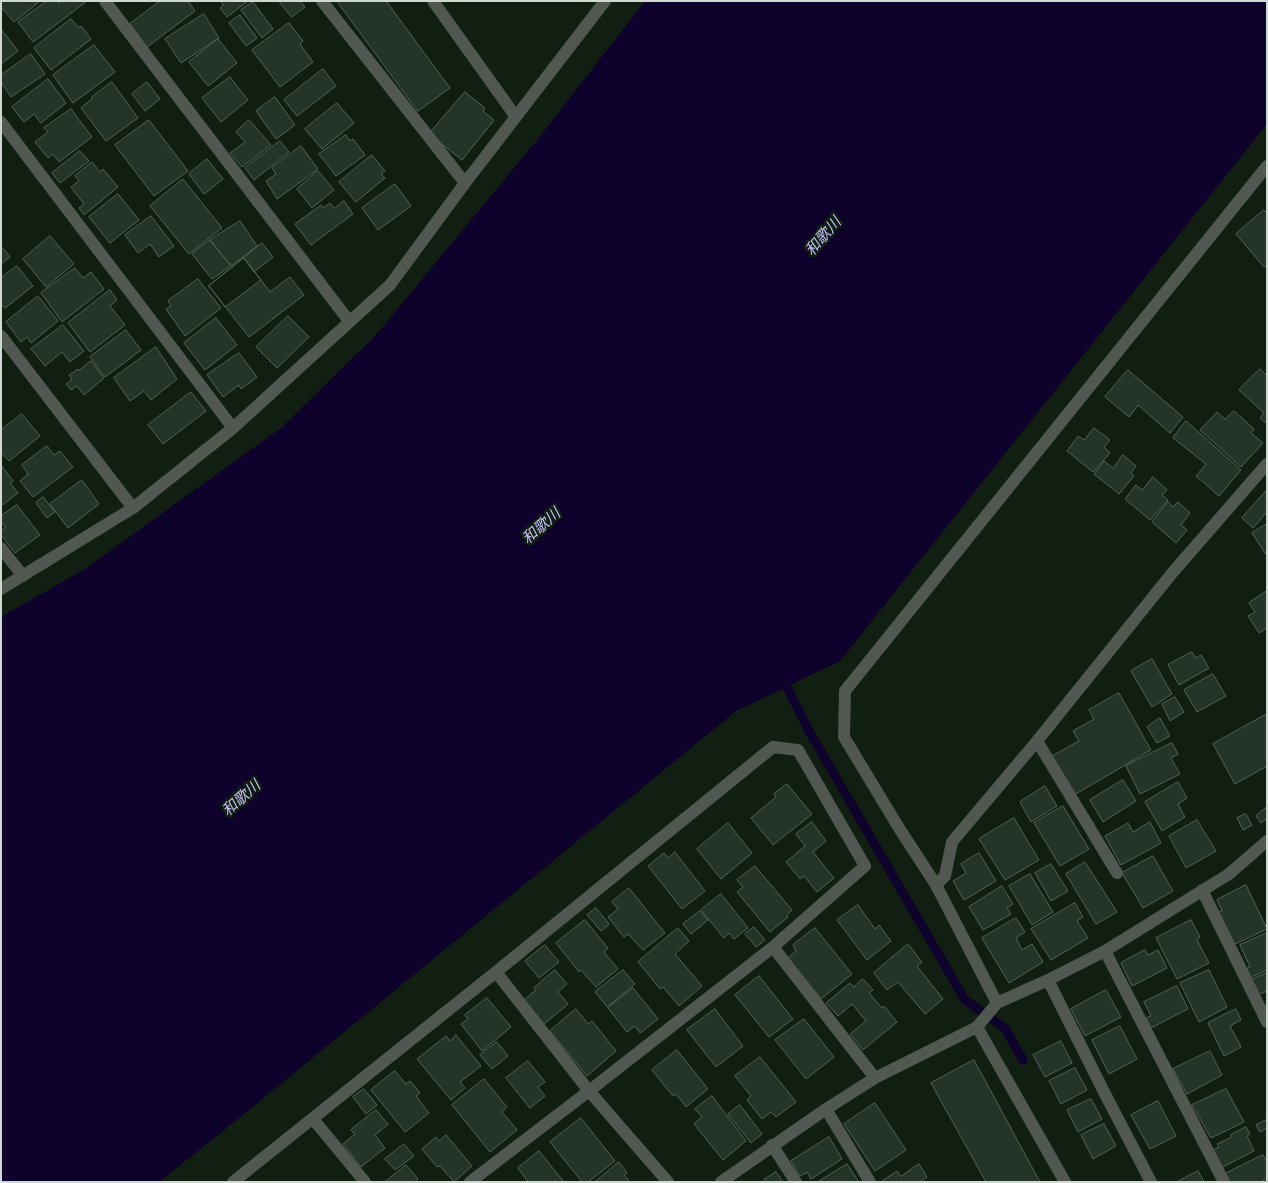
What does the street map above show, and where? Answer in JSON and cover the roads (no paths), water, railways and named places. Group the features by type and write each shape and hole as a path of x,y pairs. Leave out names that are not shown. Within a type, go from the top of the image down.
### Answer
{"street":[{"path":"105,1 350,321"},
{"path":"322,1 465,183"},
{"path":"433,1 516,117"},
{"path":"1,590 133,508 233,428 390,285 465,183 605,1"},
{"path":"1,122 233,428"},
{"path":"996,1003 936,885 844,737 845,691 1267,166"},
{"path":"1,336 133,508"},
{"path":"936,885 945,876 952,842 1174,572 1267,464"},
{"path":"1,548 23,576"},
{"path":"1037,740 1117,873"},
{"path":"233,1182 773,747 798,750 865,866 773,947 470,1182"},
{"path":"721,1182 826,1108 875,1078 977,1028 996,1003 1048,980 1105,951 1229,874 1267,841"},
{"path":"1202,890 1267,1022"},
{"path":"773,947 875,1078"},
{"path":"1105,951 1224,1182"},
{"path":"496,972 589,1091 668,1182"},
{"path":"1048,980 1151,1182"},
{"path":"977,1028 1065,1182"},
{"path":"826,1108 870,1182"},
{"path":"313,1119 365,1182"},
{"path":"772,1145 796,1182"}],"water":[{"name":"和歌川","path":"645,1 1267,1 1267,124 840,661 736,711 159,1182 1,1182 1,617 85,569 281,428 376,335 538,139"}],"waterway":[{"path":"782,677 809,731 965,1000 1005,1028 1023,1060"}]}
